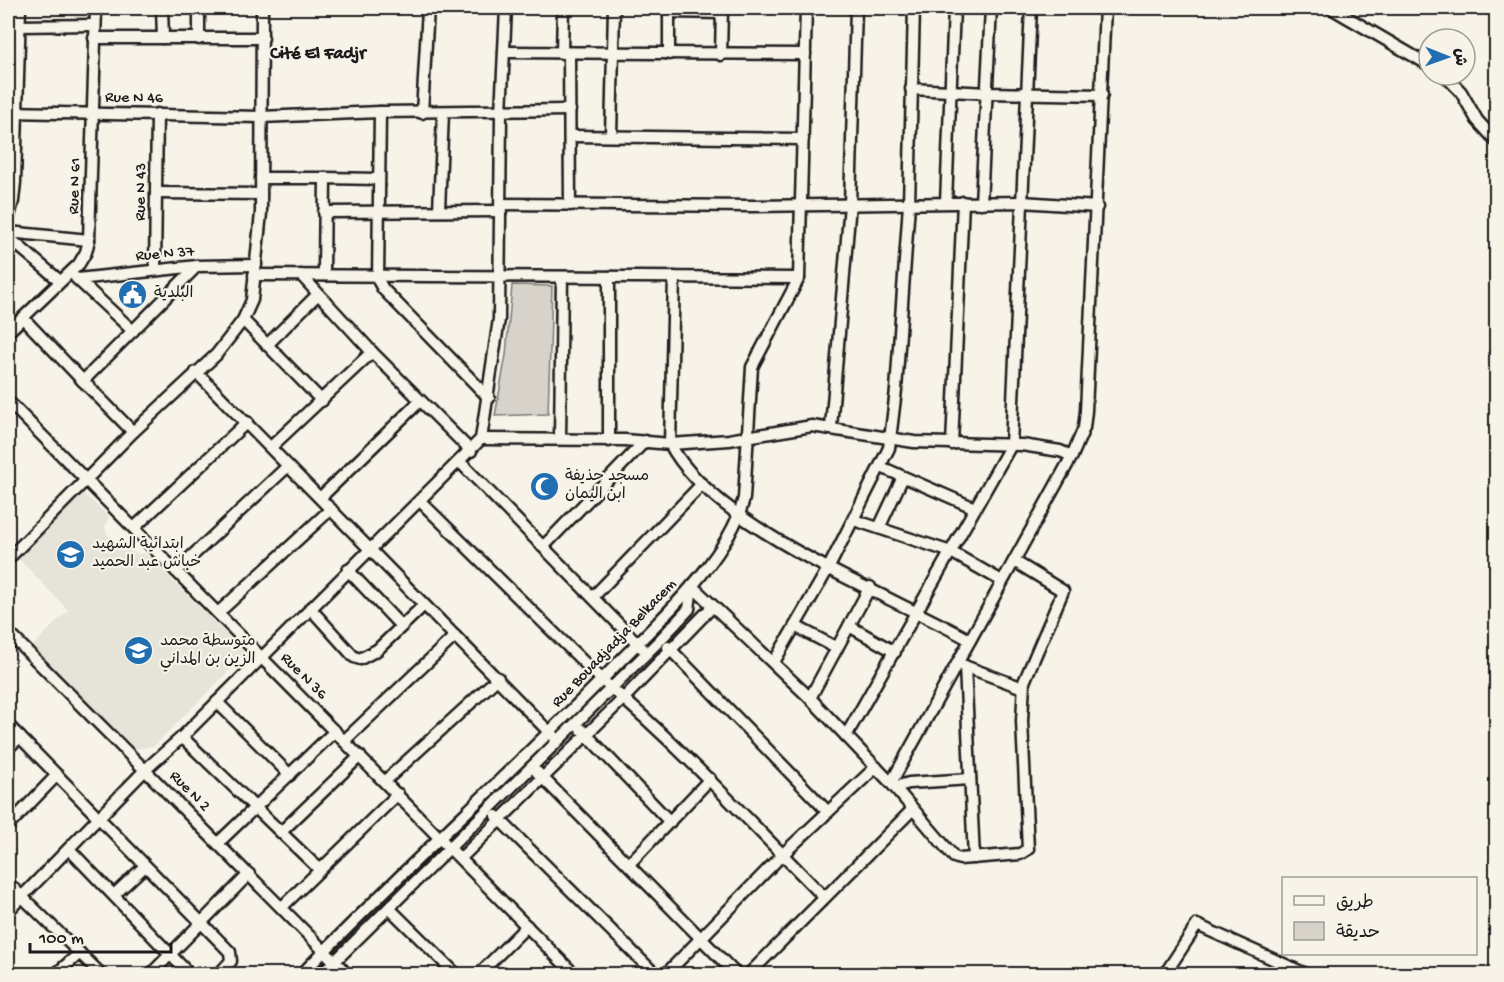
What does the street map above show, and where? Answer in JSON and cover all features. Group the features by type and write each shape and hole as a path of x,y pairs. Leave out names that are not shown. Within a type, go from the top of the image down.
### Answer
{"street":[{"path":"8,220 13,201 12,112 20,8"},
{"name":"Rue N 61","path":"8,332 60,281 74,275 86,252 89,240 96,8"},
{"path":"162,8 163,38"},
{"path":"199,8 199,39"},
{"path":"8,560 133,432 216,355 243,320 252,300 261,194 262,8"},
{"path":"422,112 428,8"},
{"path":"8,911 99,820 145,770 182,737 348,570 372,550 481,439 489,398 501,276 501,113 506,8"},
{"path":"562,8 570,110 570,205"},
{"path":"611,136 614,8"},
{"path":"806,8 799,278 752,367 744,498 740,517 692,586 810,698 893,785 954,857 974,858 1020,854 1028,849 1022,721 1023,688 1063,591 1014,561"},
{"path":"831,427 849,204 856,8"},
{"path":"774,662 854,520 881,467 891,439 909,204 914,8"},
{"path":"946,202 954,8"},
{"path":"981,203 991,8"},
{"path":"846,736 1011,445 1031,8"},
{"path":"893,785 961,665 970,640 1072,456 1084,428 1097,207 1105,8"},
{"path":"1331,8 1417,58"},
{"path":"669,54 669,10 722,10 721,55"},
{"path":"19,26 94,25"},
{"path":"94,38 262,38"},
{"path":"504,52 805,54"},
{"path":"1456,87 1477,120 1497,141"},
{"path":"911,89 1102,95"},
{"name":"Rue N 46","path":"12,112 261,117 380,112 501,113 570,110"},
{"path":"380,112 377,274 383,289 489,398"},
{"path":"439,210 443,113"},
{"name":"Rue N 43","path":"155,270 157,114"},
{"path":"571,136 803,139"},
{"path":"261,178 378,179"},
{"path":"324,275 325,178"},
{"path":"157,193 261,194"},
{"path":"324,212 570,205 801,205 946,202 1023,202 1097,207"},
{"path":"952,444 963,202"},
{"path":"8,232 89,240"},
{"path":"8,237 60,281"},
{"path":"83,381 197,266"},
{"name":"Rue N 37","path":"74,275 197,266 301,275 799,278"},
{"path":"74,275 133,331"},
{"path":"301,275 372,352 471,451"},
{"path":"560,439 562,277"},
{"path":"609,278 609,441"},
{"path":"674,278 670,444 677,458 702,484 740,517 829,567 918,611 970,640"},
{"path":"267,345 318,294"},
{"path":"23,318 133,432"},
{"path":"243,320 322,401"},
{"path":"271,447 372,352"},
{"path":"196,372 559,741"},
{"name":"Rue N 36","path":"8,401 441,837 574,975"},
{"path":"321,497 420,401"},
{"path":"134,528 247,422"},
{"path":"481,439 645,441 670,444 748,437 812,426 831,427 891,439 952,444 1011,445 1060,451 1072,456"},
{"path":"543,547 645,441"},
{"path":"460,462 647,653"},
{"path":"176,571 288,466"},
{"path":"881,467 975,508"},
{"path":"879,528 903,477"},
{"path":"593,597 702,484"},
{"path":"420,501 602,680 710,779 824,897"},
{"path":"218,613 331,508"},
{"path":"854,520 951,552 1002,581"},
{"path":"348,570 400,625"},
{"name":"Rue Bouadjadja Belkacem","path":"302,975 550,733 692,586"},
{"name":"Rue Bouadjadja Belkacem","path":"322,975 577,725 660,640 689,609 692,586"},
{"path":"810,698 870,587"},
{"path":"310,608 354,657 360,659 377,650 424,604"},
{"path":"461,858 624,698 713,606"},
{"path":"795,626 837,648"},
{"path":"849,626 895,652"},
{"path":"650,630 828,812"},
{"name":"Rue N 2","path":"8,632 326,950 347,975"},
{"path":"345,740 455,636"},
{"path":"961,665 1023,688"},
{"path":"961,665 974,858"},
{"path":"385,781 498,678"},
{"path":"217,702 290,775"},
{"path":"8,725 232,956 231,961 219,975"},
{"path":"577,725 670,822"},
{"path":"218,843 336,731"},
{"path":"8,748 20,737"},
{"path":"182,737 320,870"},
{"path":"281,832 360,756"},
{"path":"666,975 782,855 876,767"},
{"path":"533,768 736,975"},
{"path":"8,826 57,775"},
{"path":"629,864 710,779"},
{"path":"893,785 970,779"},
{"path":"282,907 398,794"},
{"path":"748,975 913,809"},
{"path":"490,810 655,975"},
{"path":"69,849 189,975"},
{"path":"114,895 145,866"},
{"path":"152,975 249,874"},
{"path":"8,883 101,975"},
{"path":"389,908 456,975"},
{"path":"1166,975 1197,925 1306,975"},
{"path":"484,973 527,926"},
{"path":"56,975 80,953"},
{"path":"8,970 11,975"}],"shaded area":[{"name":"متوسطة محمد الزين بن المداني","path":"82,492 109,517 105,525 107,535 125,550 148,556 246,654 154,746 135,749 31,648 68,610 18,558"}],"green space":[{"path":"512,285 552,286 548,414 495,416 506,355"}],"place":[{"name":"البلدية","path":"133,294"},
{"name":"مسجد حذيفة ابن اليمان","path":"544,486"},
{"name":"ابتدائية الشهيد خباش عبد الحميد","path":"71,554"},
{"name":"متوسطة محمد الزين بن المداني","path":"139,651"}],"district":[{"name":"Cité El Fadjr","path":"318,54"}]}
